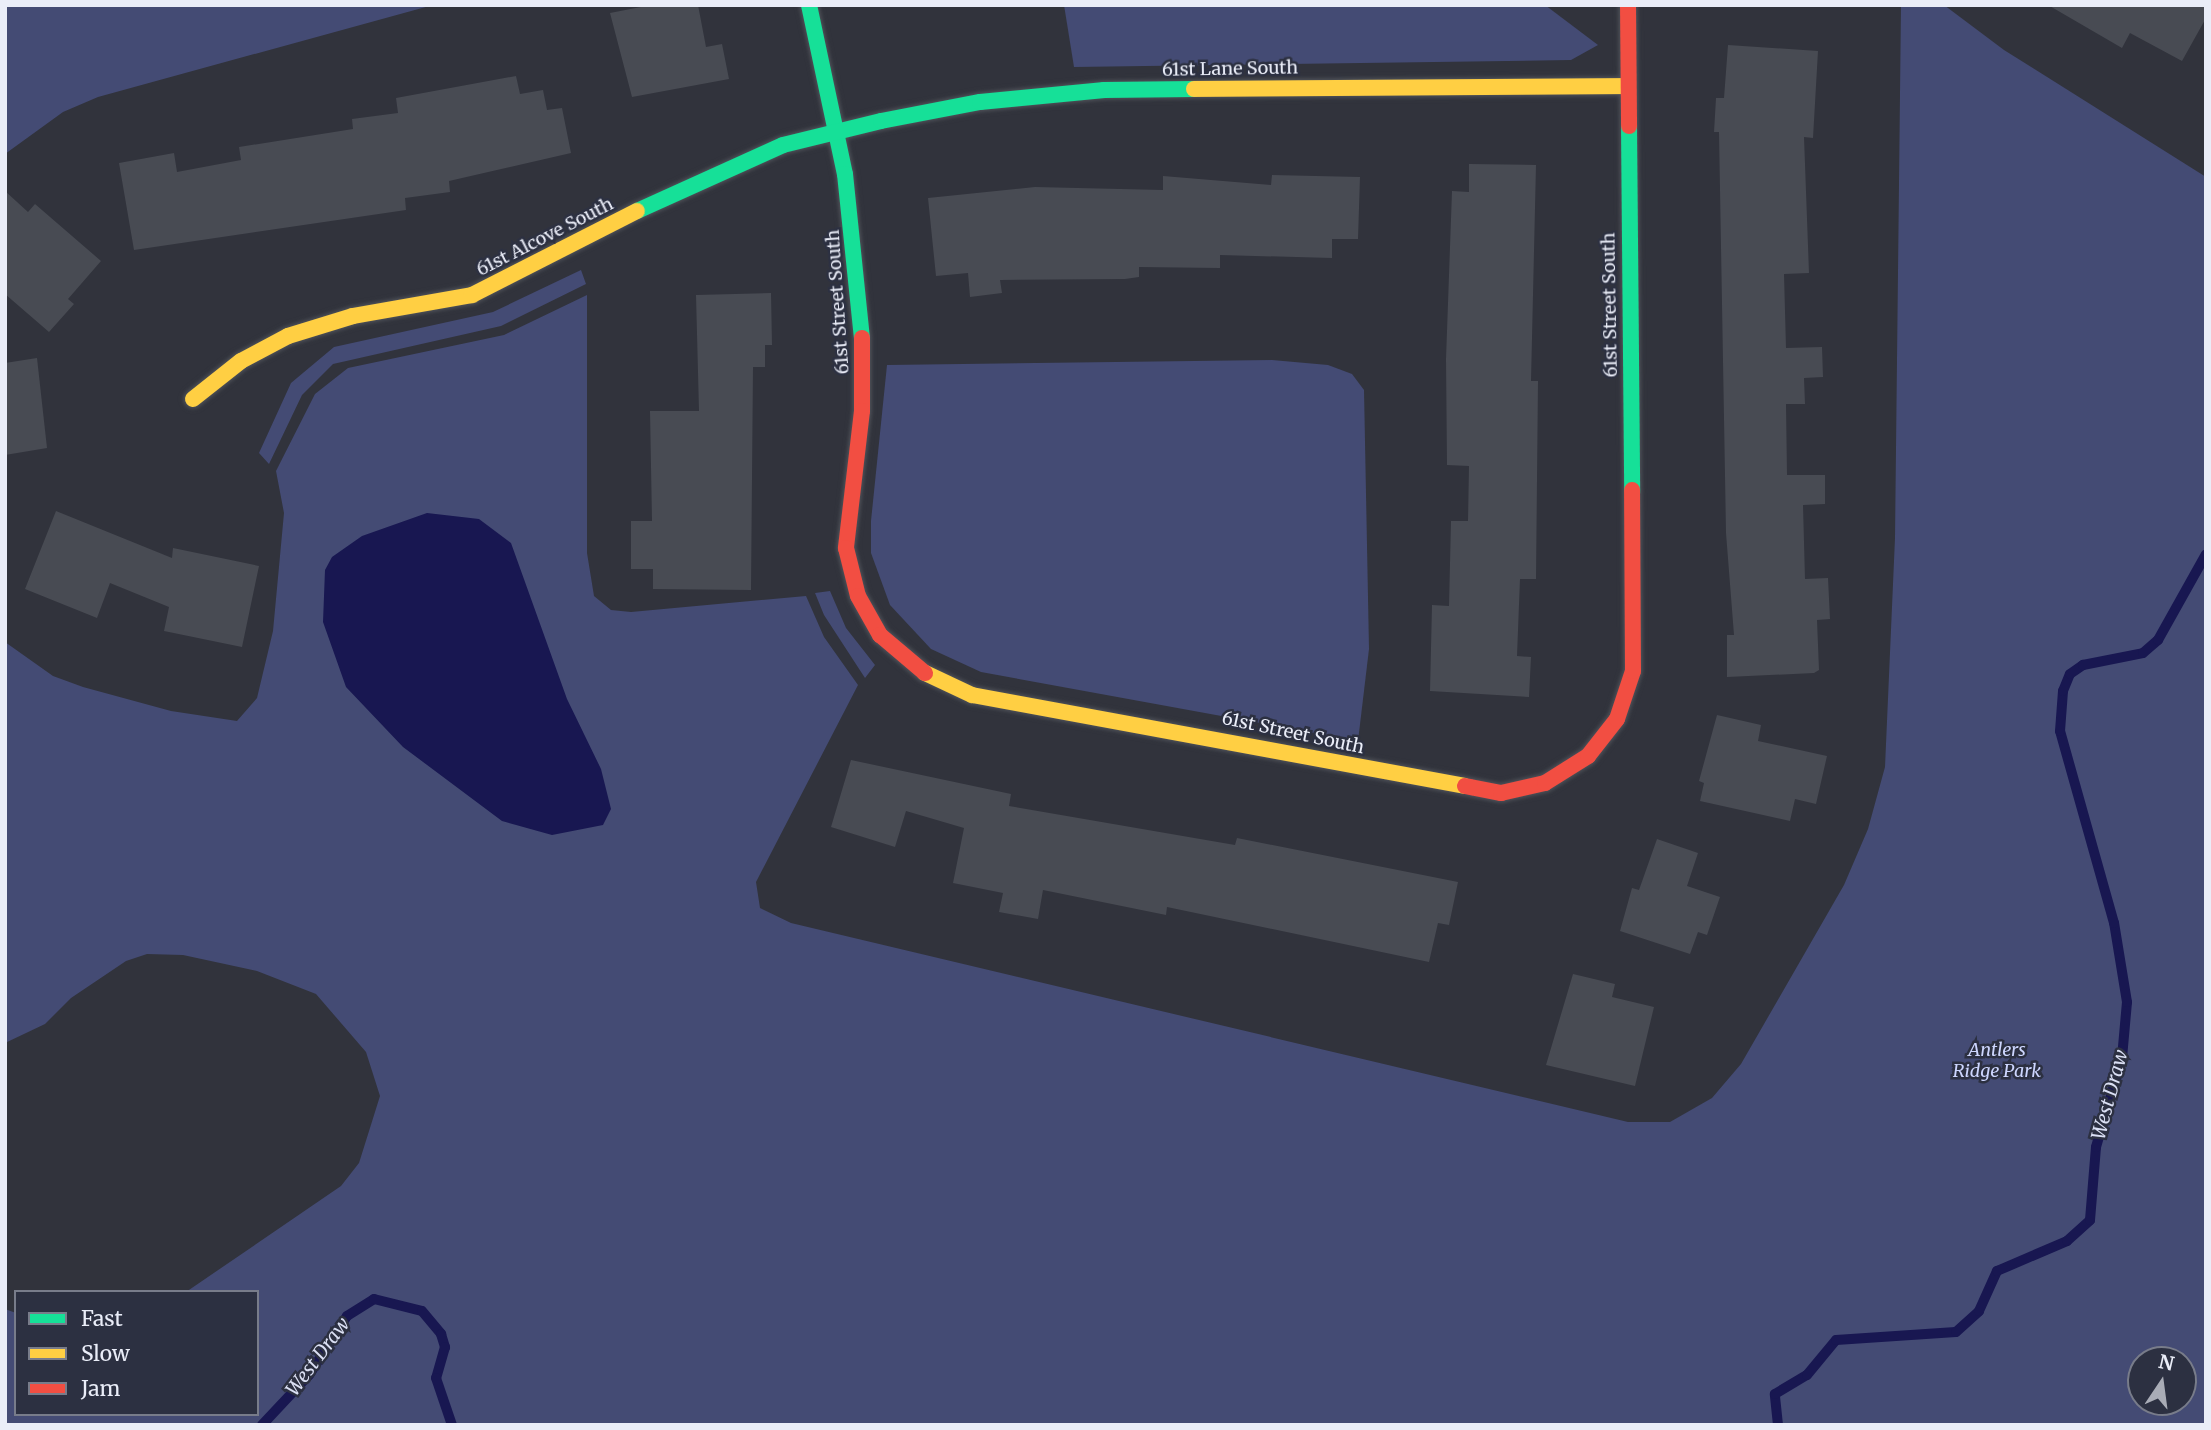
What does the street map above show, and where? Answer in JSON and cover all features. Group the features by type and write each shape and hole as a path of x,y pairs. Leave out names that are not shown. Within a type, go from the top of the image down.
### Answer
{"street":[{"name":"61st Street South","path":"809,5 836,132 863,339 862,411 846,548 862,606 889,645 929,677 972,695 1501,793 1545,783 1588,756 1617,719 1632,680 1627,86 1629,5"},
{"name":"61st Lane South","path":"836,132 967,104 1104,90 1627,86"},
{"name":"61st Alcove South","path":"193,399 241,361 288,336 353,316 472,295 713,172 836,132"}],"green space":[{"path":"5,5 433,5 98,97 63,112 5,154"},
{"path":"1064,5 1545,5 1598,45 1571,60 1074,67"},
{"name":"Antlers Ridge Park","path":"1901,5 1944,5 2004,50 2206,177 2206,1425 5,1425 5,1309 14,1312 14,1416 259,1416 259,1290 189,1290 341,1186 359,1163 380,1096 366,1052 316,994 257,971 183,955 147,954 126,961 71,998 45,1024 5,1043 5,642 53,676 83,687 171,711 237,721 257,698 273,631 284,513 276,471 315,394 348,368 504,335 587,295 587,553 594,596 611,610 631,612 806,596 824,637 858,685 756,882 760,908 791,923 1628,1122 1670,1122 1712,1098 1741,1064 1844,885 1868,829 1885,767 1895,538"},
{"path":"581,270 586,284 501,326 333,364 302,395 269,464 259,453 291,383 334,347 493,312"},
{"path":"1272,360 1328,365 1352,374 1364,390 1369,649 1358,741 981,672 931,649 890,605 871,553 871,521 887,365"},
{"path":"830,591 846,628 875,665 865,678 824,615 815,593"}],"shaded area":[{"path":"427,513 479,519 511,543 567,699 601,769 611,809 603,825 552,835 502,821 403,747 346,687 323,622 325,570 332,557 362,536"}],"building":[{"path":"651,5 698,5 706,47 722,44 729,79 632,97 610,13"},
{"path":"2048,5 2206,5 2206,18 2182,61 2130,33 2122,48"},
{"path":"1728,45 1818,51 1813,138 1804,137 1809,273 1784,274 1786,348 1822,347 1823,377 1804,378 1805,404 1786,404 1787,475 1825,475 1825,504 1803,505 1805,579 1828,578 1830,619 1817,620 1819,670 1814,673 1727,677 1727,635 1734,635 1726,533 1719,132 1714,132 1716,98 1724,98"},
{"path":"516,76 520,94 543,90 547,110 562,108 571,153 449,181 450,192 405,198 406,210 134,250 119,163 174,153 177,172 241,160 239,147 353,129 352,119 398,113 396,98"},
{"path":"1469,164 1536,165 1531,381 1538,381 1536,579 1520,579 1517,656 1531,657 1529,697 1430,691 1432,605 1449,606 1451,521 1468,521 1469,466 1447,465 1446,359 1452,191 1469,192"},
{"path":"1272,175 1360,177 1358,239 1332,239 1332,258 1220,255 1220,268 1139,267 1139,277 1125,279 1000,280 1002,293 970,297 968,273 936,276 928,198 1035,187 1163,190 1163,176 1271,185"},
{"path":"5,191 28,212 35,204 101,261 68,299 74,304 49,332 5,294"},
{"path":"771,293 772,345 765,345 765,367 753,367 751,590 653,589 653,569 631,569 631,521 652,521 650,411 699,411 696,295"},
{"path":"37,358 47,448 5,455 5,363"},
{"path":"56,511 172,558 173,548 259,566 242,647 164,631 169,607 110,583 97,618 25,589"},
{"path":"1717,715 1761,725 1758,741 1827,756 1816,804 1795,799 1790,821 1700,801 1704,783 1699,781"},
{"path":"851,760 1011,794 1009,806 1235,845 1237,838 1458,882 1449,925 1438,923 1429,962 1167,907 1166,915 1043,890 1038,919 999,912 1003,893 953,883 964,828 906,811 895,847 831,827"},
{"path":"1657,839 1698,853 1687,886 1720,897 1707,935 1698,932 1690,954 1620,931 1632,888 1639,890"},
{"path":"1573,974 1615,984 1612,997 1654,1007 1635,1086 1546,1065"}],"waterway":[{"name":"West Draw","path":"1778,1425 1775,1394 1807,1375 1836,1340 1956,1332 1979,1311 1997,1271 2067,1241 2090,1220 2096,1147 2122,1058 2127,1002 2114,923 2060,731 2063,691 2070,674 2083,665 2143,653 2158,640 2206,554"},
{"name":"West Draw","path":"262,1425 309,1375 347,1316 374,1299 422,1311 441,1334 445,1347 436,1378 452,1425"}],"traffic: fast":[{"path":"809,5 845,174 862,338"},
{"path":"637,211 783,145 881,121 980,102 1104,90 1194,89"},
{"path":"1629,126 1632,490"}],"traffic: slow":[{"path":"1194,89 1627,86"},
{"path":"193,399 241,361 288,336 353,316 472,295 637,211"},
{"path":"925,673 972,695 1465,786"}],"traffic: jam":[{"path":"1628,5 1629,126"},
{"path":"862,338 862,411 846,548 858,596 880,635 925,673"},
{"path":"1465,786 1501,793 1545,783 1588,756 1617,719 1633,671 1632,490"}]}
